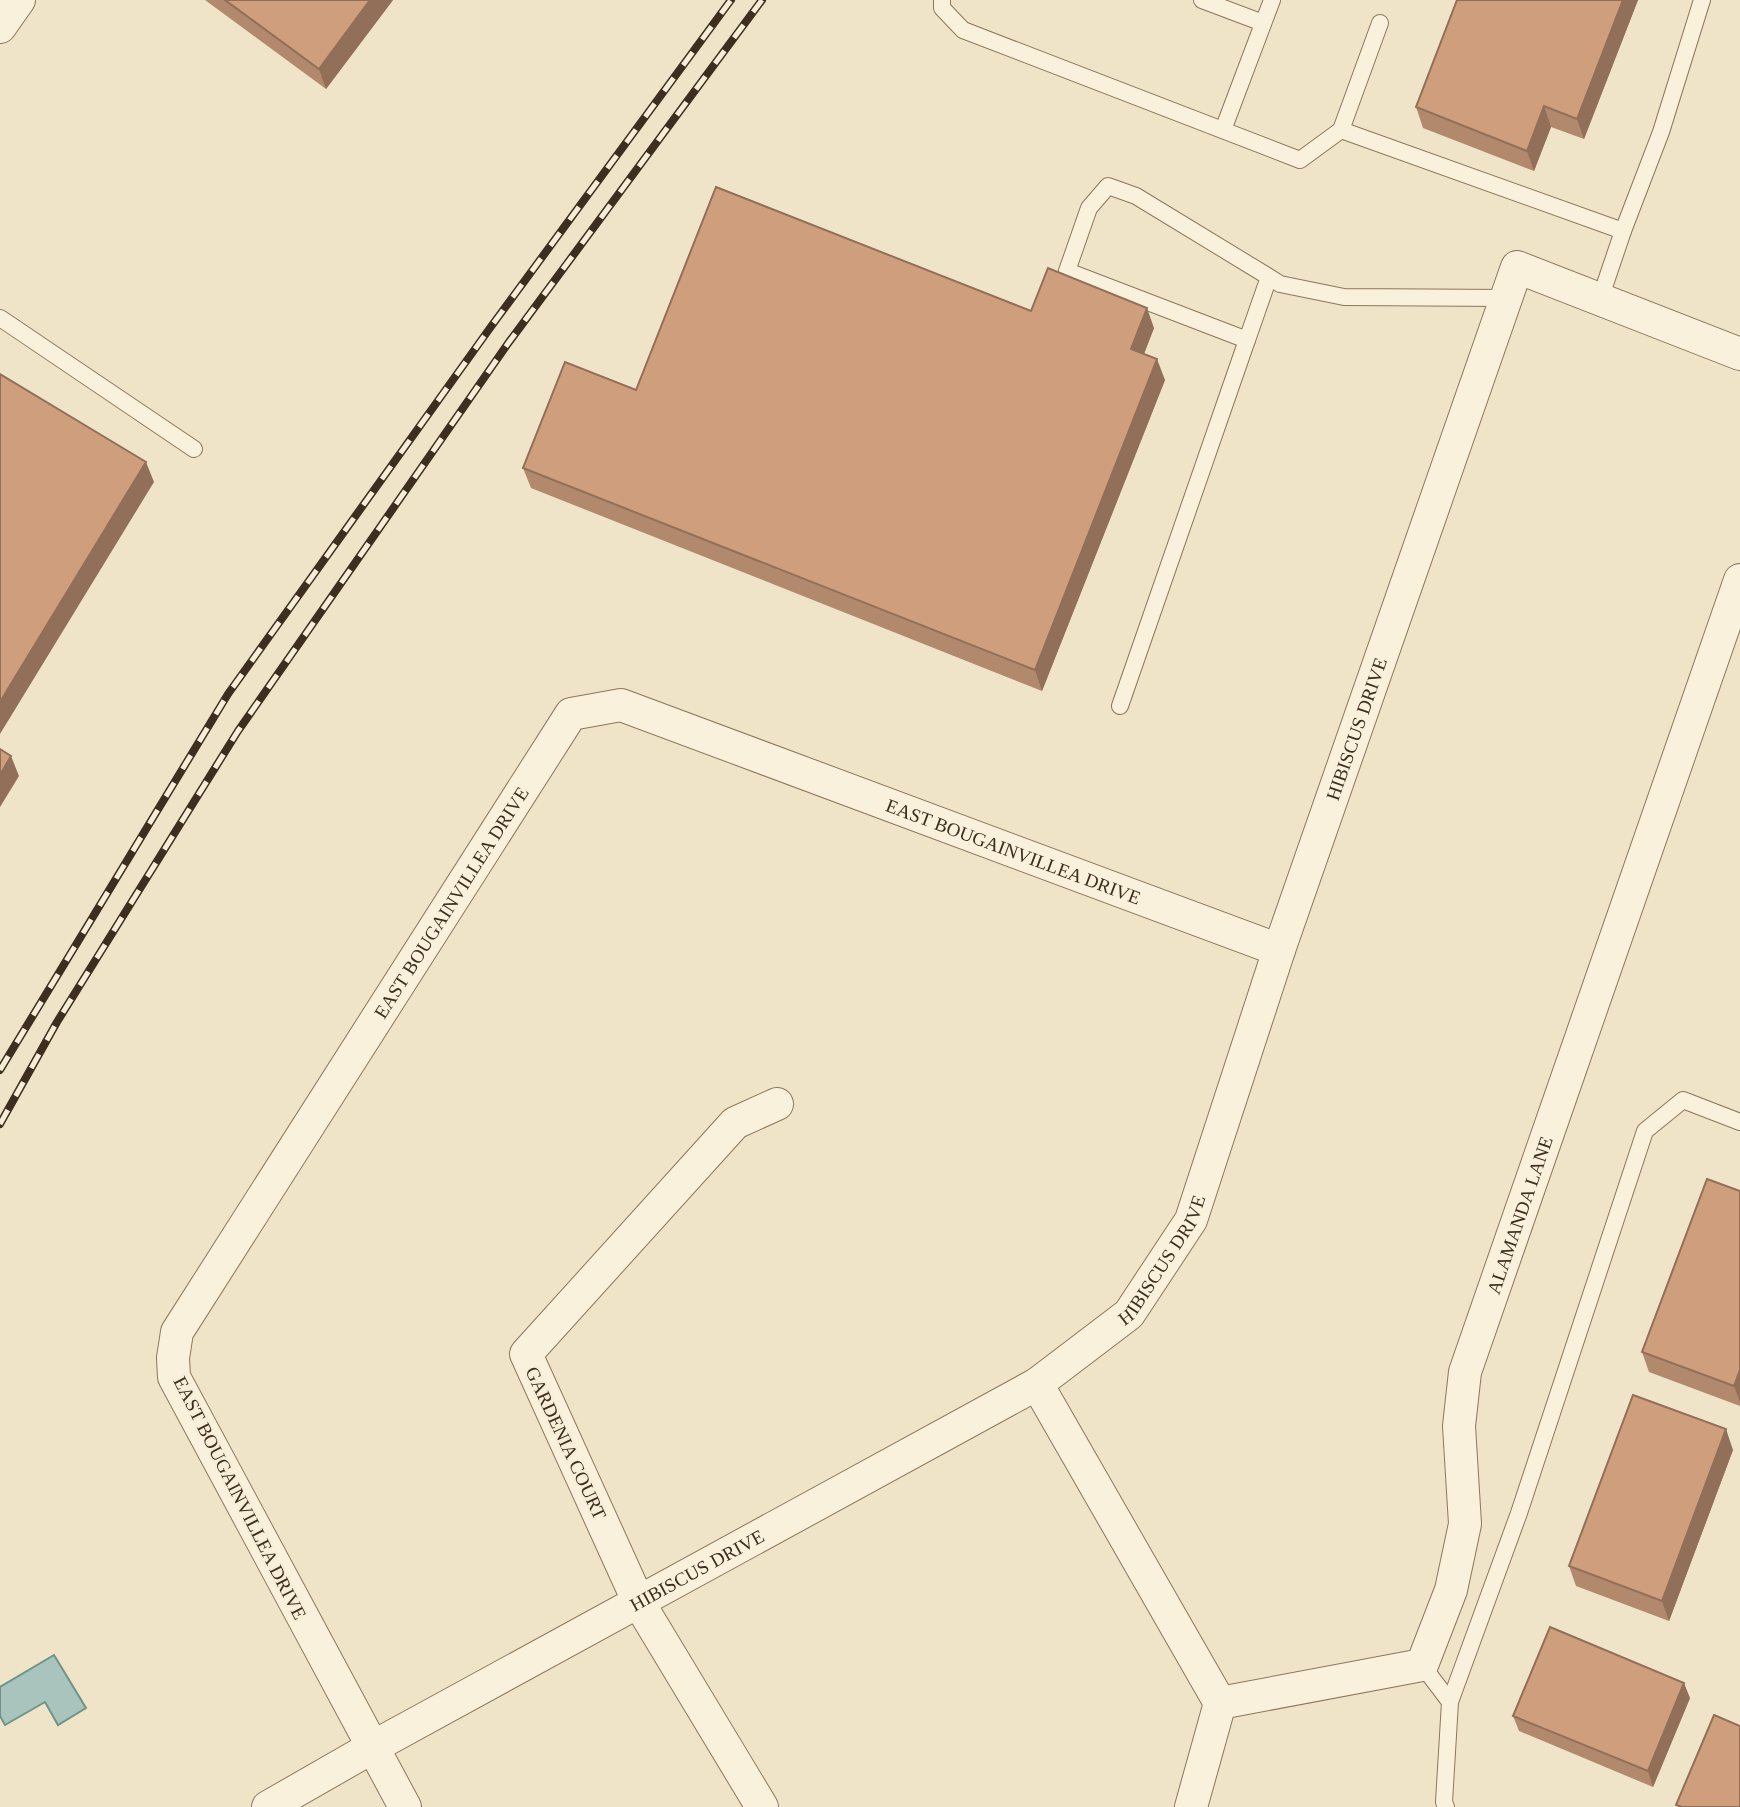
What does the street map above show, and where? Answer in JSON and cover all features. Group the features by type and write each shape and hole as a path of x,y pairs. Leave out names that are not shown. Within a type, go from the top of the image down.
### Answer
{"street":[{"path":"0,27 19,0"},
{"name":"HIBISCUS DRIVE","path":"268,1807 1037,1384 1129,1314 1191,1220 1279,950 1517,267 1600,299"},
{"path":"1600,299 1740,354"},
{"name":"ALAMANDA LANE","path":"1422,1665 1451,1590 1465,1524 1459,1426 1465,1372 1740,580"},
{"name":"EAST BOUGAINVILLEA DRIVE","path":"405,1807 174,1377 173,1357 177,1332 571,714 621,705 1279,950"},
{"name":"GARDENIA COURT","path":"762,1807 639,1603 526,1354 735,1122 777,1104"},
{"path":"1037,1384 1220,1703 1191,1807"},
{"path":"1220,1703 1422,1665"}],"lane":[{"path":"942,0 942,8 963,30 1300,160 1341,130 1380,23"},
{"path":"1202,0 1263,23"},
{"path":"1223,130 1272,0"},
{"path":"1600,299 1661,132 1702,0"},
{"path":"1341,130 1623,231"},
{"path":"1247,340 1067,271 1089,208 1108,186 1136,196 1280,284 1344,297 1507,298"},
{"path":"1120,706 1269,277"},
{"path":"0,318 194,449"},
{"path":"1446,1807 1444,1802 1450,1702 1518,1513 1645,1131 1683,1100 1740,1122"},
{"path":"1422,1665 1450,1702"}],"water":[{"path":"54,1655 86,1708 58,1725 45,1702 5,1725 0,1716 0,1687"}],"building":[{"path":"225,0 370,0 319,69"},
{"path":"1457,0 1623,0 1577,119 1544,106 1527,151 1416,107"},
{"path":"716,187 1031,311 1048,268 1147,308 1131,349 1157,359 1035,670 523,468 565,362 636,390"},
{"path":"0,374 146,462 0,702"},
{"path":"0,749 11,756 0,775"},
{"path":"1707,1179 1740,1191 1740,1370 1734,1386 1642,1352"},
{"path":"1633,1395 1726,1429 1662,1601 1569,1566"},
{"path":"1550,1627 1684,1683 1648,1771 1513,1716"},
{"path":"1714,1715 1740,1726 1740,1807 1676,1805"}],"railway":[{"path":"0,1070 228,694 490,328 731,0"},
{"path":"0,1124 57,1022 238,731 509,342 762,0"}]}
